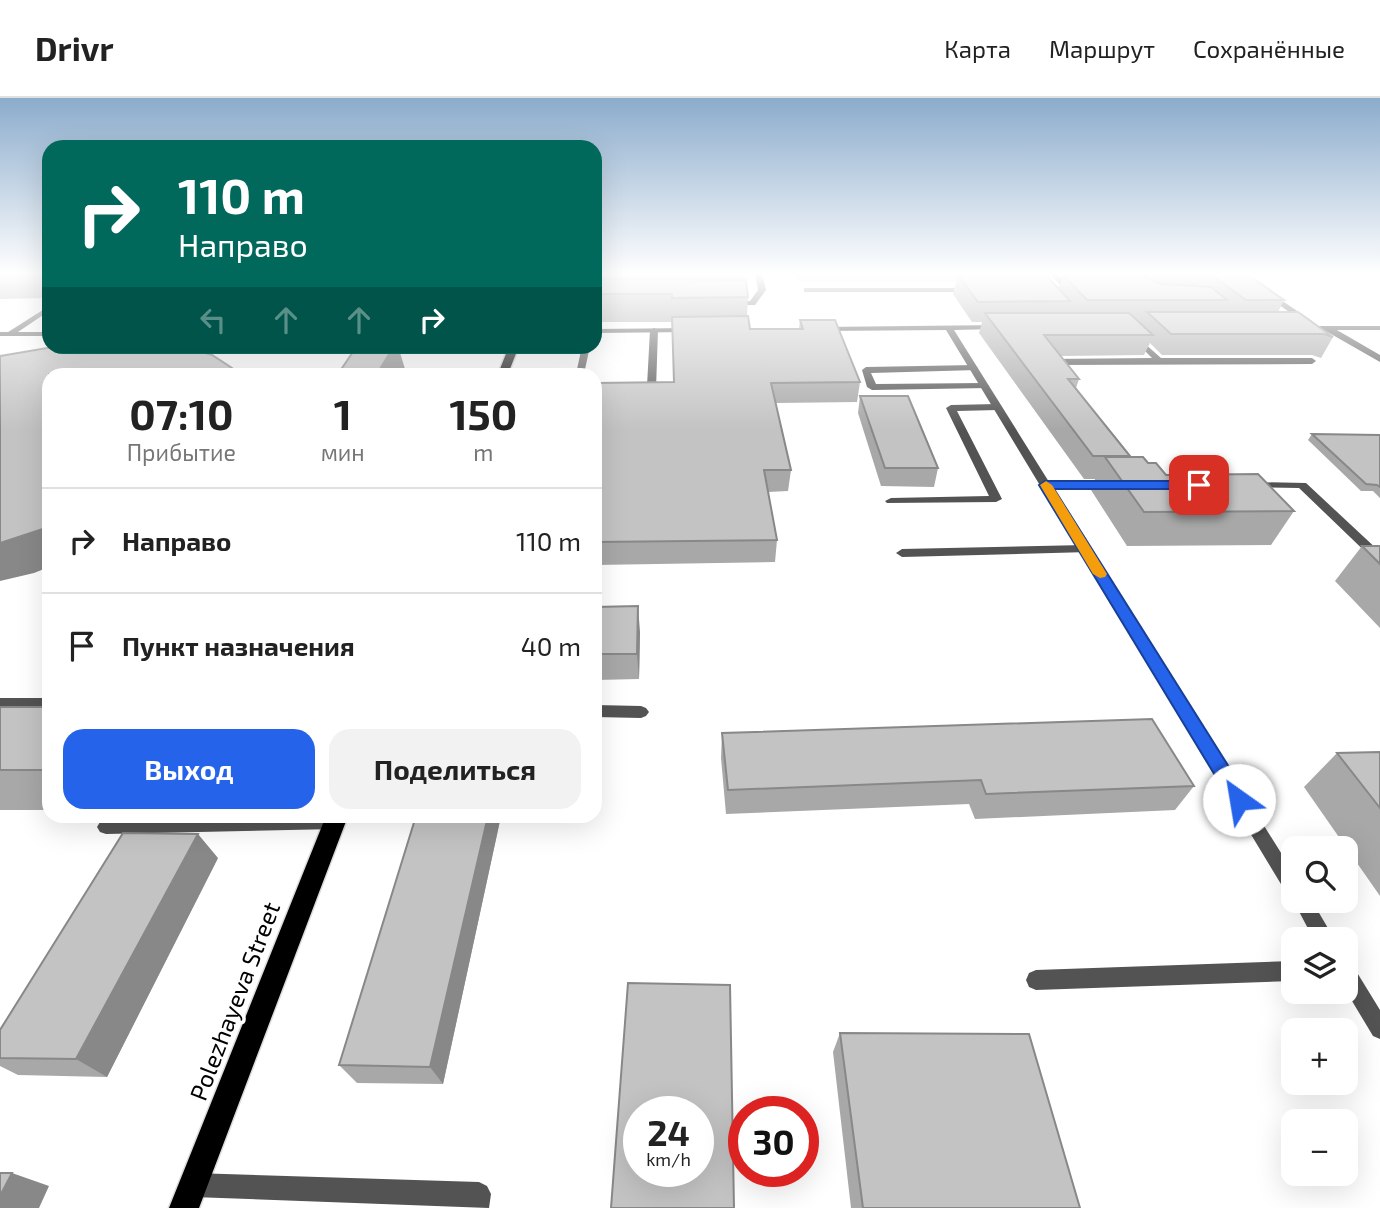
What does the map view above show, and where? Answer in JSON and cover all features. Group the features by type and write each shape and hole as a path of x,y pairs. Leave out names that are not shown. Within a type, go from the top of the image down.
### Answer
{"main road":[{"name":"Polezhayeva Street","path":"189,1196 334,823"}],"street":[{"path":"1319,326 1380,359"},
{"path":"815,329 1006,327"},
{"path":"948,328 1281,868"},
{"path":"1298,328 1380,328"},
{"path":"629,390 651,389 654,330"},
{"path":"602,331 694,330"},
{"path":"1130,332 1159,361"},
{"path":"5,334 42,334"},
{"path":"1057,372 1049,361 1312,361"},
{"path":"974,368 866,370 872,387 984,386"},
{"path":"891,501 996,499 951,408 997,407"},
{"path":"1045,485 1126,485"},
{"path":"1234,485 1302,485 1380,559"},
{"path":"902,553 1085,549"},
{"path":"0,704 42,704"},
{"path":"602,711 641,712"},
{"path":"106,827 221,823"},
{"path":"1035,980 1281,971"},
{"path":"1358,993 1380,1029"},
{"path":"189,1196 479,1194 477,1208"}],"building":[{"path":"672,326 803,329 802,326 837,326 860,382 771,383 791,470 764,470 777,540 602,542 602,383 674,382"},
{"path":"995,326 1143,326 1153,335 1044,335 1079,379 1068,379 1130,456 1093,456"},
{"path":"1162,326 1317,326 1333,337 1324,334 1171,334"},
{"path":"42,349 42,354 209,354 232,368 42,368 42,529 0,543 0,356"},
{"path":"352,354 389,354 381,368 342,368"},
{"path":"860,396 908,396 938,468 885,468"},
{"path":"1312,434 1380,435 1380,487 1366,484"},
{"path":"1105,457 1143,457 1148,463 1156,463 1166,475 1258,474 1294,511 1144,512"},
{"path":"1362,546 1380,546 1380,564"},
{"path":"638,606 637,654 602,654 602,607"},
{"path":"0,707 42,707 42,770 0,770"},
{"path":"1152,719 1194,786 986,794 981,780 728,790 722,733"},
{"path":"1380,752 1380,808 1337,753"},
{"path":"414,823 486,823 430,1067 339,1065"},
{"path":"123,833 198,834 76,1059 0,1058 0,1030"},
{"path":"628,983 730,985 732,1096 728,1096 728,1187 734,1187 734,1208 611,1208"},
{"path":"840,1033 1029,1034 1080,1208 863,1208"},
{"path":"0,1173 12,1173 0,1196"}],"slow traffic":[{"path":"1046,485 1100,574"}],"route":[{"path":"1199,485 1045,485 1239,800"}]}
